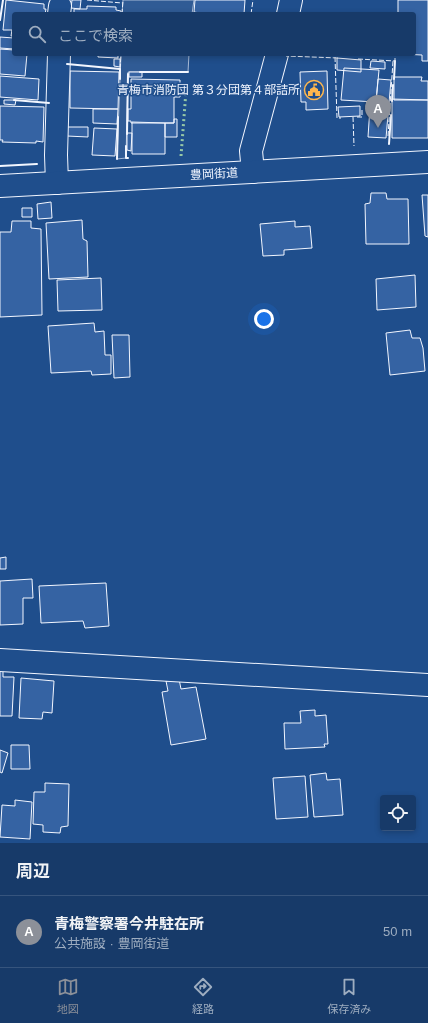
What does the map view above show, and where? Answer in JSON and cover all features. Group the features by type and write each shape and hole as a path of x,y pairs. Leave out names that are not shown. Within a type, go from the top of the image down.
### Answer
{"main road":[{"path":"288,12 291,0"},
{"path":"58,56 56,155 58,183"},
{"path":"253,172 251,151 276,56"},
{"name":"豊岡街道","path":"0,186 428,162"},
{"path":"0,660 428,685"}],"shaded area":[{"path":"123,0 194,0 192,12 122,12"},
{"path":"121,56 189,56 188,72 128,72 126,158 117,159"}],"building":[{"path":"6,0 44,4 45,12 12,12 12,30 3,30"},
{"path":"72,0 81,0 80,9 71,8"},
{"path":"195,0 245,0 244,12 194,12"},
{"path":"398,0 428,0 428,61 422,61 422,55 416,55 416,12 398,12"},
{"path":"87,6 116,7 116,10 121,12 74,12 74,9 87,9"},
{"path":"0,37 12,38 12,49 0,48"},
{"path":"0,49 12,50 12,56 27,56 25,76 0,74"},
{"path":"118,56 118,58 98,57"},
{"path":"337,58 361,60 361,72 337,70"},
{"path":"114,59 120,59 120,67 114,66"},
{"path":"371,61 385,62 385,69 370,68"},
{"path":"344,68 379,70 376,102 341,100"},
{"path":"70,71 119,72 118,109 70,108"},
{"path":"327,71 328,109 306,110 306,102 301,102 300,72"},
{"path":"129,72 142,72 142,77 129,77"},
{"path":"0,76 39,79 38,100 0,97"},
{"path":"394,77 422,77 421,81 428,81 428,100 394,100"},
{"path":"131,79 180,80 180,97 174,97 174,123 131,123 131,121 128,121 128,109 131,109"},
{"path":"378,79 391,80 386,138 368,137 370,107 366,107 367,101 376,102"},
{"path":"392,99 428,100 428,138 392,138"},
{"path":"4,100 16,100 15,105 4,104"},
{"path":"0,106 44,107 43,142 2,142 3,140 0,140"},
{"path":"360,106 360,116 339,117 338,107"},
{"path":"93,109 118,109 117,124 93,123"},
{"path":"174,119 177,119 177,137 165,137 165,123 174,123"},
{"path":"132,122 165,123 165,154 132,154"},
{"path":"67,127 88,127 88,137 67,136"},
{"path":"94,128 117,129 115,156 92,155"},
{"path":"127,133 132,133 131,151 127,150"},
{"path":"371,193 386,193 387,199 408,199 409,244 366,244 365,204 370,203"},
{"path":"422,195 428,195 428,237 425,236"},
{"path":"51,202 52,218 38,219 37,204"},
{"path":"22,208 32,208 32,217 22,217"},
{"path":"82,220 83,239 87,241 88,277 49,279 46,223"},
{"path":"12,221 31,221 31,228 41,229 42,315 0,317 0,232 11,232"},
{"path":"295,221 295,227 310,226 312,248 284,250 284,255 263,256 260,224"},
{"path":"415,275 416,307 377,310 376,279"},
{"path":"101,278 102,310 58,311 57,280"},
{"path":"94,323 95,332 104,331 105,355 111,355 111,374 92,375 91,371 51,373 48,326"},
{"path":"410,330 412,338 420,338 423,348 425,371 390,375 386,333"},
{"path":"112,335 129,335 130,377 114,378"},
{"path":"6,557 6,569 0,569 0,558"},
{"path":"32,579 33,598 23,598 23,624 0,625 0,581"},
{"path":"106,583 109,626 85,628 83,621 41,623 39,586"},
{"path":"0,670 3,670 3,677 14,677 12,716 0,716"},
{"path":"21,678 54,681 52,713 43,712 42,719 19,718"},
{"path":"179,679 181,689 196,687 206,739 171,745 162,692 168,691 166,681"},
{"path":"315,710 315,716 326,715 328,744 324,744 325,747 285,749 284,723 301,723 300,711"},
{"path":"11,745 29,745 30,769 11,769"},
{"path":"0,750 8,753 2,773 0,772"},
{"path":"326,773 327,780 340,779 343,815 314,817 310,775"},
{"path":"305,776 308,817 276,819 273,778"},
{"path":"45,783 69,784 68,826 61,827 60,833 43,832 43,825 33,824 34,792 45,792"},
{"path":"15,800 32,802 30,839 0,837 2,805 15,806"}],"hedge":[{"path":"181,156 186,91"}],"fence":[{"path":"87,0 122,3"},
{"path":"122,12 123,0"},
{"path":"251,12 253,0"},
{"path":"120,69 121,56"},
{"path":"286,56 338,58"},
{"path":"358,59 395,61 395,56"},
{"path":"335,57 337,118 341,118"},
{"path":"388,136 393,61"},
{"path":"357,117 362,117 362,109"},
{"path":"353,117 354,146"}],"wall":[{"path":"0,20 3,0"},
{"path":"394,79 395,61"},
{"path":"67,64 120,69 120,79"},
{"path":"140,72 188,72"},
{"path":"127,134 128,74"},
{"path":"392,101 393,85"},
{"path":"14,100 49,103"},
{"path":"389,144 391,115"},
{"path":"117,159 118,117"},
{"path":"126,146 126,158 128,158"},
{"path":"0,166 37,164"}],"place":[{"name":"青梅市消防団 第３分団第４部詰所","path":"314,90"},
{"name":"青梅警察署今井駐在所","path":"378,128"}]}
